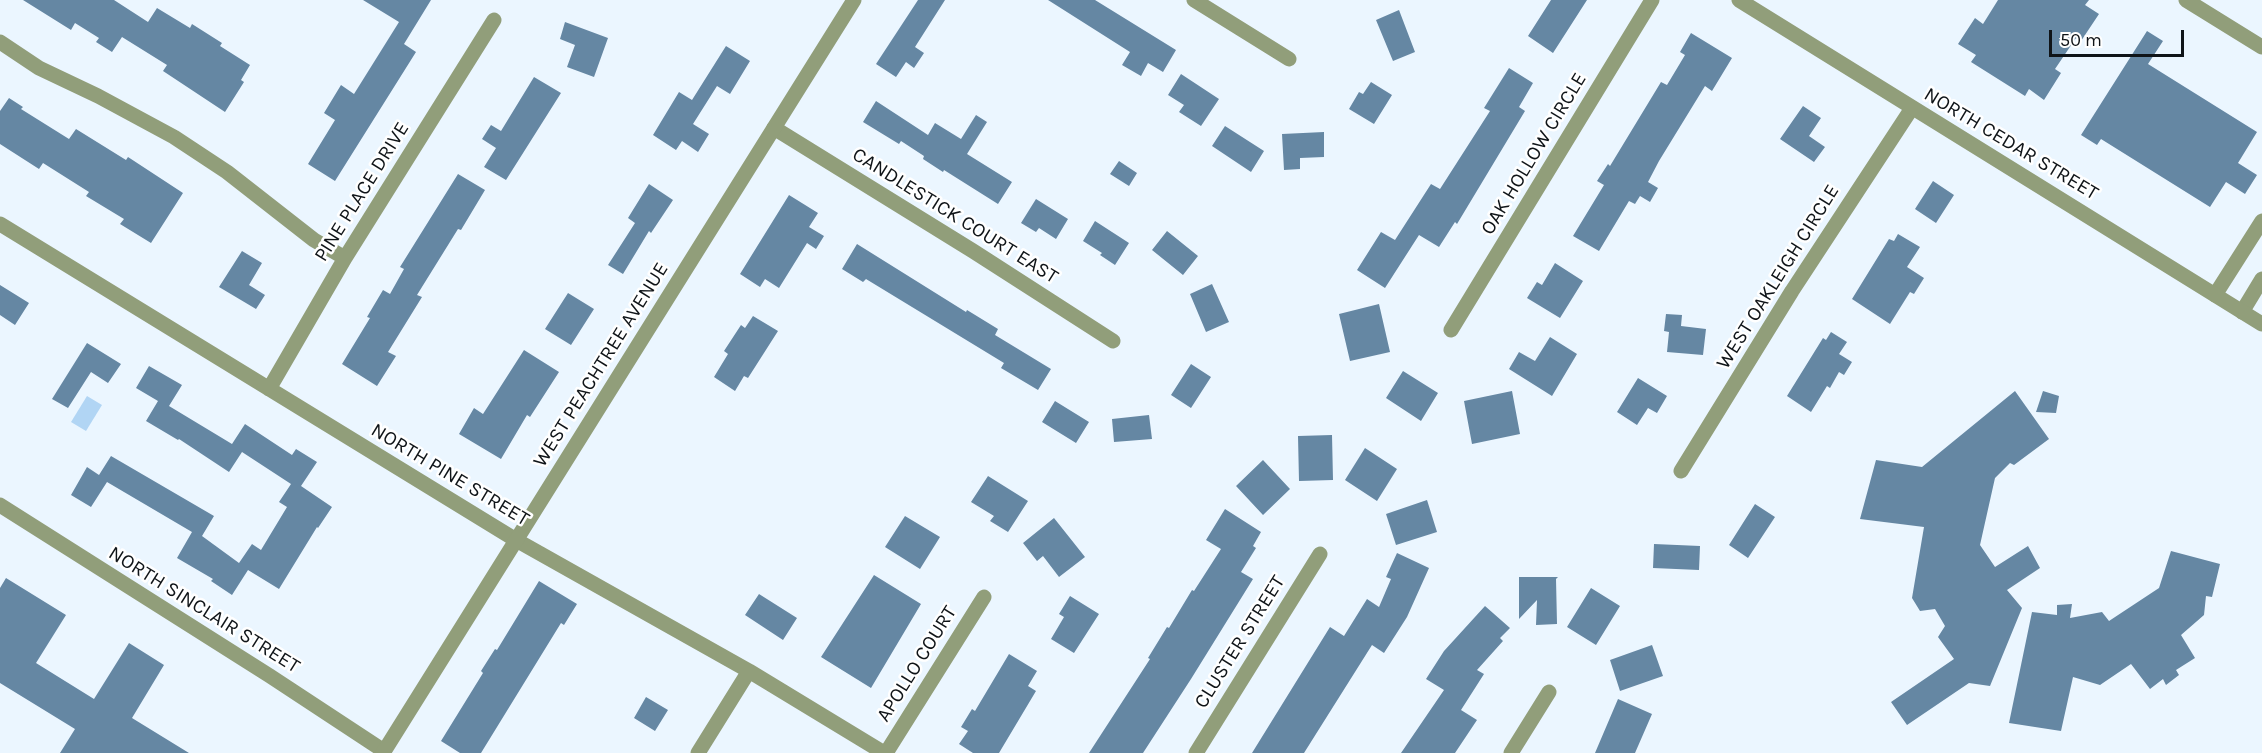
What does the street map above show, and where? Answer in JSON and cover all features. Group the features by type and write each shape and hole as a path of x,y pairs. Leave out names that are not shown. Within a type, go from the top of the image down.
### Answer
{"street":[{"name":"WEST PEACHTREE AVENUE","path":"383,752 854,0"},
{"path":"1194,0 1289,59"},
{"name":"OAK HOLLOW CIRCLE","path":"1451,330 1652,0"},
{"name":"NORTH CEDAR STREET","path":"1738,0 2262,324"},
{"path":"2186,0 2262,47"},
{"name":"PINE PLACE DRIVE","path":"269,389 345,258 494,20"},
{"path":"0,42 39,68 98,96 174,137 226,172 314,240 345,258"},
{"name":"WEST OAKLEIGH CIRCLE","path":"1681,471 1792,291 1912,108"},
{"name":"CANDLESTICK COURT EAST","path":"774,128 1113,341"},
{"path":"2215,295 2262,221"},
{"name":"NORTH PINE STREET","path":"0,224 516,540 749,671 884,753"},
{"path":"2242,312 2262,279"},
{"name":"NORTH SINCLAIR STREET","path":"0,505 270,676 383,752"},
{"name":"CLUSTER STREET","path":"1196,753 1320,554"},
{"name":"APOLLO COURT","path":"884,753 984,597"},
{"path":"698,753 749,671"},
{"path":"1510,753 1549,692"}],"water":[{"path":"87,396 102,405 86,431 71,422"}],"building":[{"path":"23,0 114,0 148,22 157,8 190,28 192,24 222,43 220,46 250,65 241,80 244,82 225,112 163,71 167,65 122,37 112,52 96,42 99,38 75,23 71,30"},
{"path":"363,0 431,0 404,44 416,52 335,181 308,164 335,120 324,113 341,85 354,94 399,22"},
{"path":"918,0 945,0 915,47 924,53 914,68 906,62 896,77 876,64"},
{"path":"1048,0 1095,0 1176,50 1163,72 1148,63 1141,76 1122,65 1130,52"},
{"path":"1551,0 1587,0 1553,53 1528,36"},
{"path":"1998,0 2089,0 2085,5 2099,14 2081,41 2076,38 2055,69 2061,73 2044,100 2029,89 2025,96 1971,62 1976,55 1958,44 1975,18 1983,24"},
{"path":"1399,10 1415,52 1393,61 1376,20"},
{"path":"565,22 608,38 594,77 567,67 575,45 560,39"},
{"path":"2147,31 2163,41 2148,64 2257,132 2238,163 2257,175 2245,194 2226,182 2210,207 2101,139 2097,145 2081,135"},
{"path":"1691,33 1732,58 1712,91 1705,86 1659,161 1648,182 1658,188 1650,202 1640,196 1635,204 1629,201 1599,251 1573,236 1604,185 1597,181 1608,164 1610,166 1661,82 1667,85 1685,55 1680,52"},
{"path":"726,46 750,61 730,94 717,86 693,124 709,134 698,152 682,141 676,150 653,135 679,92 692,100"},
{"path":"1509,68 1533,83 1519,107 1525,111 1457,224 1455,222 1439,247 1419,235 1385,288 1357,270 1381,232 1395,240 1431,184 1440,189 1490,111 1484,108"},
{"path":"1181,74 1219,99 1201,126 1179,112 1184,105 1168,95"},
{"path":"534,77 561,93 506,180 484,167 496,148 482,139 491,125 501,131"},
{"path":"1371,82 1392,95 1374,124 1349,109 1359,92 1363,94"},
{"path":"9,98 23,107 21,109 69,139 76,129 126,160 128,157 183,193 151,243 120,224 124,219 86,196 89,192 43,163 39,169 0,144 0,111"},
{"path":"876,101 928,135 935,123 961,139 976,115 987,122 967,154 1012,182 998,204 944,170 943,172 901,141 899,144 863,122"},
{"path":"1803,106 1821,118 1809,136 1825,147 1814,162 1780,139"},
{"path":"1225,126 1264,151 1251,172 1212,146"},
{"path":"1324,132 1324,157 1300,158 1300,169 1284,170 1282,134"},
{"path":"1119,161 1137,173 1129,186 1110,174"},
{"path":"458,174 485,190 417,295 422,297 388,352 396,356 377,386 342,364 370,318 367,317 383,290 390,294 404,269 400,267"},
{"path":"1933,181 1954,195 1936,223 1915,209"},
{"path":"649,184 673,200 651,233 649,231 623,274 608,265 635,223 628,218"},
{"path":"789,195 818,213 809,227 824,236 816,249 807,243 779,288 765,279 760,287 740,274"},
{"path":"1036,199 1068,219 1056,239 1039,228 1036,232 1021,223"},
{"path":"1095,221 1129,243 1115,265 1083,241"},
{"path":"1167,231 1198,256 1183,275 1152,250"},
{"path":"1898,234 1920,247 1907,267 1924,278 1914,294 1910,292 1890,324 1852,299 1889,239 1894,241"},
{"path":"857,244 966,312 967,310 998,329 995,335 1051,369 1038,390 1001,368 1004,363 866,279 863,282 842,269"},
{"path":"242,251 262,263 249,285 265,295 256,309 219,287"},
{"path":"1555,263 1583,281 1560,318 1527,298 1537,282 1542,285"},
{"path":"1212,284 1229,322 1206,332 1190,294"},
{"path":"0,285 29,303 15,325 0,315"},
{"path":"568,293 594,309 571,345 545,329"},
{"path":"1379,304 1390,352 1350,361 1339,314"},
{"path":"1666,314 1682,315 1681,326 1706,329 1703,355 1667,352 1669,332 1664,331"},
{"path":"753,316 778,331 748,378 744,376 735,391 714,377 728,354 724,351 741,325 745,328"},
{"path":"1831,332 1847,342 1839,354 1852,362 1844,375 1839,372 1830,388 1827,386 1811,412 1787,396 1823,338 1826,340"},
{"path":"1550,337 1577,354 1552,396 1509,369 1519,352 1535,361"},
{"path":"87,343 121,364 108,383 91,372 68,408 52,399"},
{"path":"524,350 559,372 530,417 527,415 501,459 459,434 474,408 483,414"},
{"path":"1191,364 1211,377 1191,408 1171,395"},
{"path":"149,366 182,385 169,406 232,444 245,424 292,455 296,449 317,462 301,486 332,507 279,589 248,570 232,595 211,581 213,579 177,558 192,532 107,482 91,507 71,495 87,467 99,475 111,456 214,516 202,536 239,563 252,544 261,550 287,507 279,502 291,484 242,452 229,472 179,439 146,421 158,401 136,388"},
{"path":"1403,371 1438,393 1421,421 1386,398"},
{"path":"1638,378 1667,396 1657,413 1648,408 1637,425 1617,412"},
{"path":"1512,391 1520,434 1472,444 1464,401"},
{"path":"2015,391 2049,439 2014,465 2010,463 1995,478 1980,545 1995,567 2028,546 2040,568 2007,590 2022,608 1990,686 1969,683 1907,725 1891,702 1954,659 1938,637 1945,626 1935,609 1920,611 1912,598 1924,527 1860,519 1876,460 1922,467"},
{"path":"2043,391 2059,396 2056,413 2036,412"},
{"path":"1055,401 1089,422 1076,443 1042,422"},
{"path":"1149,415 1152,439 1114,442 1112,419"},
{"path":"1332,435 1333,480 1299,481 1298,436"},
{"path":"1365,448 1397,469 1377,501 1345,480"},
{"path":"1263,460 1290,489 1263,515 1236,486"},
{"path":"988,476 1028,501 1008,532 990,521 994,516 971,502"},
{"path":"1427,500 1437,532 1396,545 1386,514"},
{"path":"1755,504 1775,517 1748,558 1729,545"},
{"path":"1225,509 1261,532 1253,546 1256,548 1241,572 1253,579 1143,753 1089,753 1150,659 1148,658 1167,627 1169,628 1221,549 1206,540"},
{"path":"905,516 940,537 920,569 885,547"},
{"path":"1054,518 1085,557 1059,577 1043,556 1037,561 1023,543"},
{"path":"1654,544 1700,546 1699,570 1653,568"},
{"path":"2171,551 2220,564 2212,597 2206,596 2204,615 2181,635 2195,658 2176,670 2179,675 2166,685 2163,679 2150,689 2131,664 2100,685 2073,677 2061,731 2009,723 2032,612 2057,615 2057,605 2072,604 2070,618 2102,612 2109,621 2159,588"},
{"path":"1397,553 1429,568 1407,617 1384,653 1372,645 1304,753 1252,753 1330,627 1344,636 1367,599 1379,607 1391,579 1386,577"},
{"path":"874,575 921,604 871,688 821,657"},
{"path":"1519,577 1558,577 1556,579 1557,624 1536,625 1537,600 1519,619"},
{"path":"6,578 66,615 36,663 94,699 129,643 164,665 132,718 189,753 60,753 75,729 0,683 0,588"},
{"path":"539,581 577,604 564,625 561,623 481,753 460,753 441,741 483,673 481,671 495,649 497,650"},
{"path":"1591,588 1620,606 1596,645 1567,627"},
{"path":"759,594 797,618 783,640 745,615"},
{"path":"1070,596 1099,614 1074,653 1051,639 1064,617 1059,614"},
{"path":"1485,606 1510,628 1500,638 1503,641 1477,670 1484,674 1461,710 1477,720 1455,753 1401,753 1444,690 1426,679 1444,651"},
{"path":"1652,645 1663,676 1620,691 1610,660"},
{"path":"1009,654 1037,671 1028,686 1036,691 999,753 973,753 959,744 968,731 961,727 972,709 975,711"},
{"path":"646,697 668,710 655,731 634,718"},
{"path":"1618,699 1652,714 1635,753 1595,753"}]}
